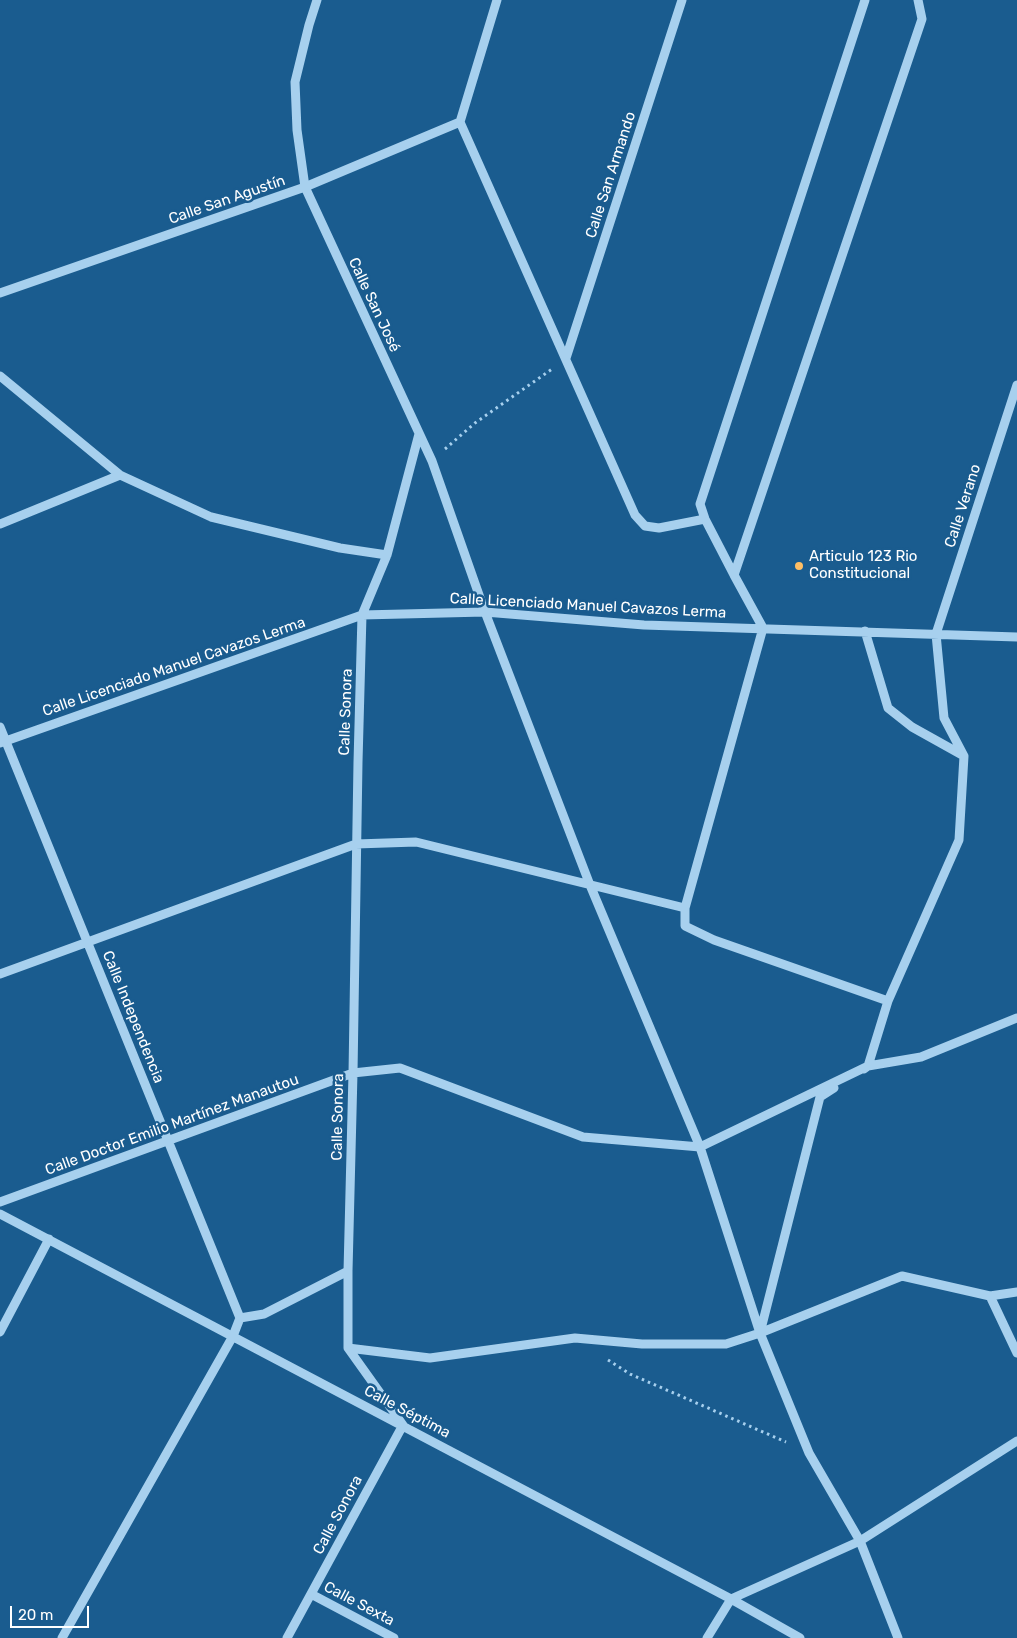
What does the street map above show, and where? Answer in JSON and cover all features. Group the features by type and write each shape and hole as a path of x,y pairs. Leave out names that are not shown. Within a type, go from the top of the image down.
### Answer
{"street":[{"name":"Calle San José","path":"317,0 295,82 297,130 305,187 432,461 485,612 590,884 700,1147 760,1333 810,1453 860,1541 898,1638"},
{"path":"497,0 460,122 635,515 645,526 659,528 705,519"},
{"name":"Calle San Armando","path":"566,358 682,0"},
{"path":"865,0 700,504 705,519 763,628 685,908 685,926 714,940 888,1001"},
{"path":"734,575 922,19 918,0"},
{"name":"Calle San Agustín","path":"0,293 305,187 460,122"},
{"path":"0,376 120,475 211,517 340,548 387,555"},
{"name":"Calle Verano","path":"936,634 1017,385"},
{"name":"Calle Sonora","path":"348,1348 356,844 362,615 387,555 419,434"},
{"path":"0,524 120,475"},
{"name":"Calle Licenciado Manuel Cavazos Lerma","path":"3,742 362,615 485,612 644,624 1017,637"},
{"path":"864,631 888,708 912,727 964,756"},
{"path":"760,1333 820,1097 868,1066 888,1001 959,840 964,756 944,718 936,634"},
{"name":"Calle Independencia","path":"0,727 3,742 87,942 240,1318"},
{"path":"0,974 356,844 416,842 685,908"},
{"path":"700,1147 868,1066 921,1057 1017,1018"},
{"name":"Calle Doctor Emilio Martínez Manautou","path":"0,1202 353,1073 400,1068 583,1137 700,1147"},
{"name":"Calle Séptima","path":"0,1214 403,1425 731,1599 800,1638"},
{"path":"0,1332 49,1238"},
{"path":"62,1638 233,1336 240,1318 264,1314 348,1271"},
{"path":"348,1348 430,1358 575,1338 642,1344 726,1344 760,1333 902,1276 990,1296 1017,1292"},
{"path":"990,1296 1017,1353"},
{"path":"348,1348 403,1425"},
{"name":"Calle Sonora","path":"287,1638 403,1425"},
{"path":"707,1638 731,1599 860,1541 1017,1441"},
{"name":"Calle Sexta","path":"311,1594 394,1638"}],"path":[{"path":"432,461 475,423 566,358"},
{"path":"606,1358 630,1374 810,1453"}],"place":[{"name":"Articulo 123 Rio Constitucional","path":"799,566"}]}
